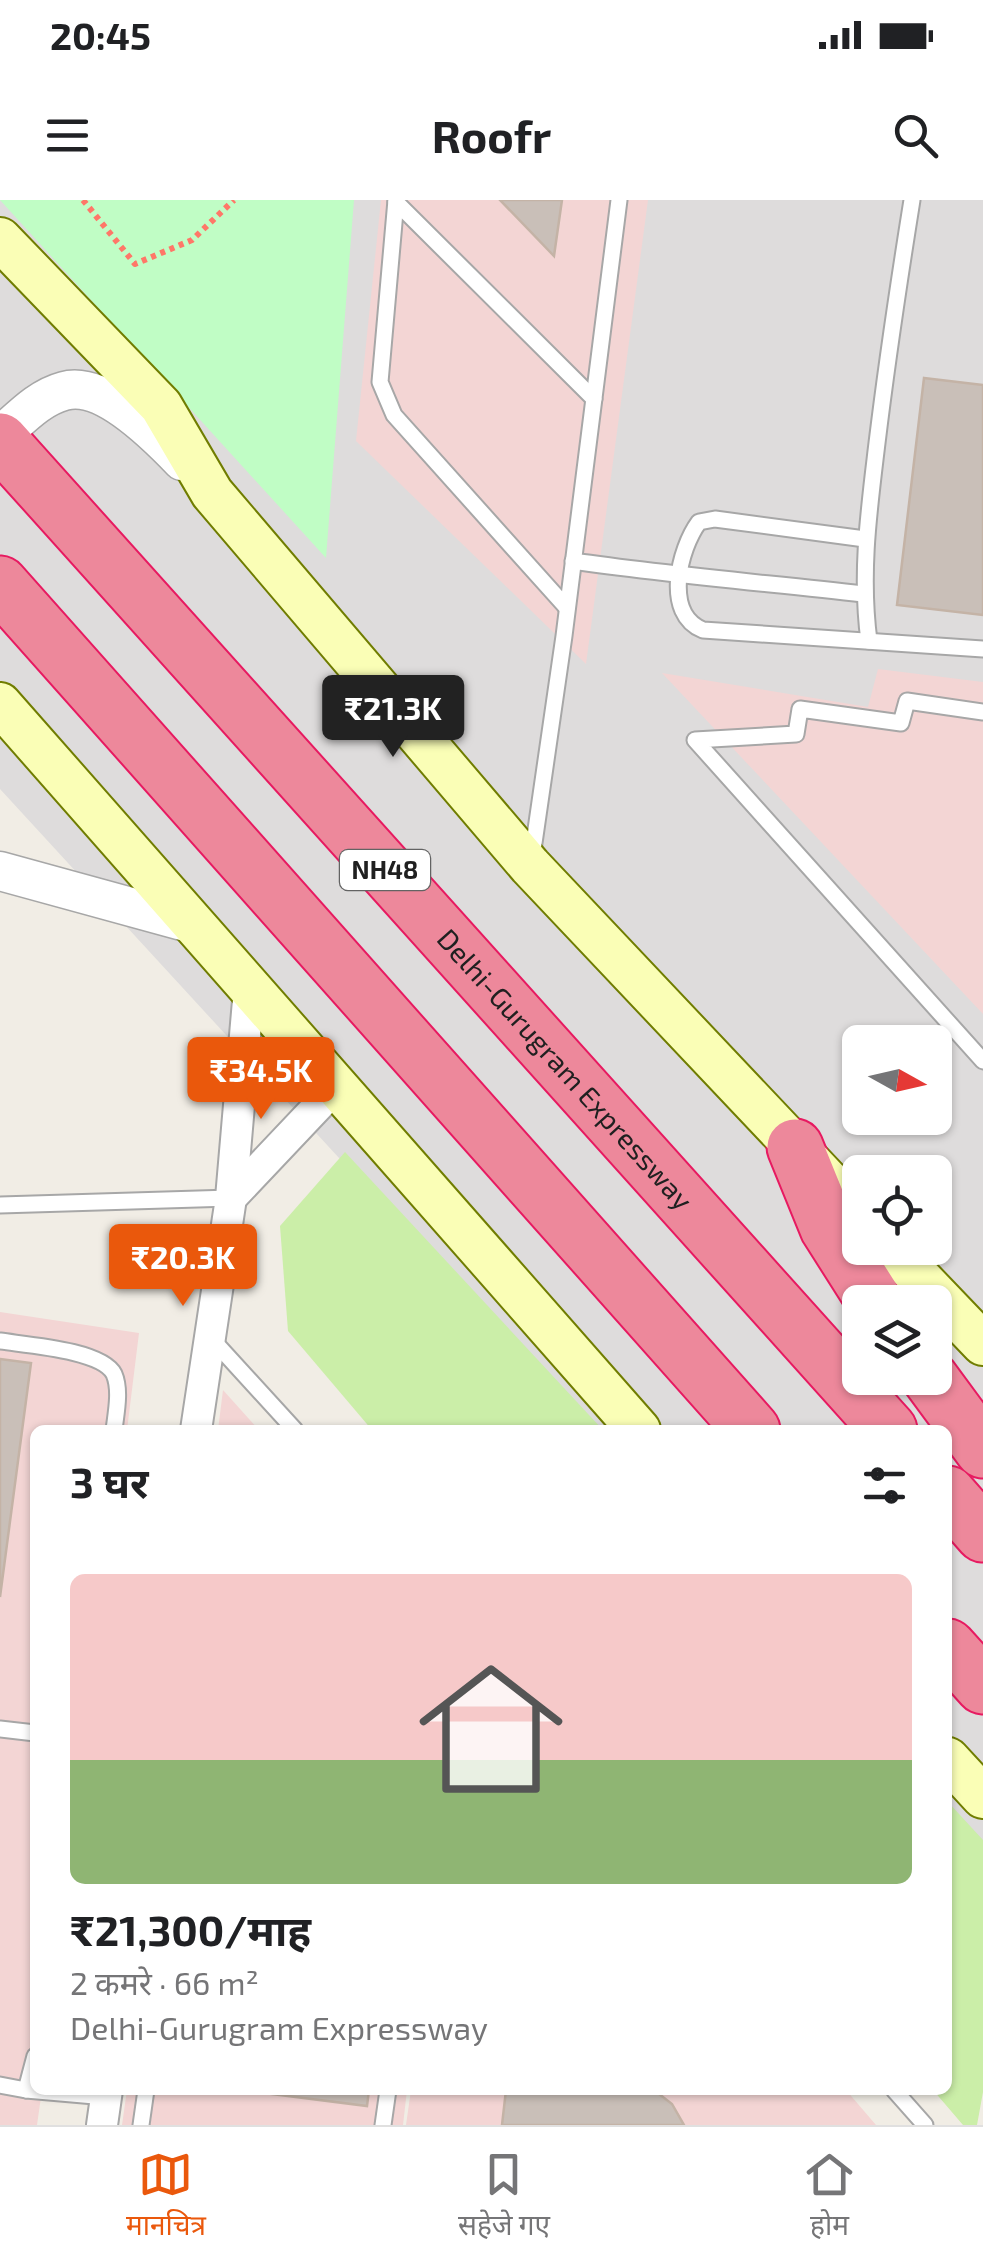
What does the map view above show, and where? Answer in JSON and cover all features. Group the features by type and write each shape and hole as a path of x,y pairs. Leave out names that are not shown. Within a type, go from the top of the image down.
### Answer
{"highway":[{"name":"Delhi-Gurugram Expressway","path":"0,438 885,1425"},
{"path":"0,584 748,1425"},
{"path":"795,1147 828,1228 864,1285"},
{"path":"943,1395 983,1450"},
{"path":"952,1499 983,1534"},
{"path":"952,1652 983,1686"}],"main road":[{"path":"0,239 161,406 212,493 530,866 842,1197"},
{"path":"0,704 635,1425"},
{"path":"907,1265 983,1344"},
{"path":"952,1764 983,1797"}],"street":[{"path":"0,438 36,404 68,389 107,398 146,424 212,493"},
{"path":"0,871 193,924"},
{"path":"197,1425 231,1198 249,989"},
{"path":"231,1198 336,1087"}],"lane":[{"path":"530,866 619,200"},
{"path":"869,641 863,594 865,539 912,200"},
{"path":"396,201 594,399"},
{"path":"396,201 380,382 394,415 567,608"},
{"path":"865,539 715,519 699,522 687,539 679,576 682,611 689,625 702,630 983,648"},
{"path":"573,561 863,594"},
{"path":"983,712 907,701 901,723 800,709 796,734 695,740 983,1062"},
{"path":"0,1205 231,1198"},
{"path":"209,1335 290,1425"},
{"path":"0,1340 100,1358 114,1374 118,1400 115,1425"},
{"path":"0,1730 30,1733"},
{"path":"26,2090 30,2075"},
{"path":"0,2085 30,2091"},
{"path":"54,2095 105,2104"},
{"path":"142,2125 145,2095"},
{"path":"383,2125 387,2095"},
{"path":"898,2095 925,2125"}],"path":[{"path":"83,200 134,264 192,240 234,200"}],"shaded area":[{"path":"0,200 983,200 983,1859 952,1824 952,1425 584,1425 0,789"},
{"path":"381,200 648,200 586,664 356,441"},
{"path":"878,669 983,682 983,1014 662,673 868,707"},
{"path":"0,1312 139,1333 128,1425 30,1425 30,2095 41,2095 37,2125 0,2125"},
{"path":"223,1390 254,1425 219,1425"},
{"path":"126,2095 406,2095 403,2125 122,2125"},
{"path":"410,2095 850,2095 876,2125 406,2125"}],"green space":[{"path":"0,200 354,200 326,558"},
{"path":"345,1152 598,1425 368,1425 288,1331 280,1226"},
{"path":"952,1806 983,1840 983,2092 977,2125 963,2125 937,2095 952,2095"}],"building":[{"path":"500,200 562,200 554,256"},
{"path":"924,378 983,385 983,615 897,605"},
{"path":"0,1359 31,1363 0,1597"},
{"path":"280,2095 368,2095 367,2106"},
{"path":"505,2095 660,2095 672,2104 684,2125 502,2125"}]}
